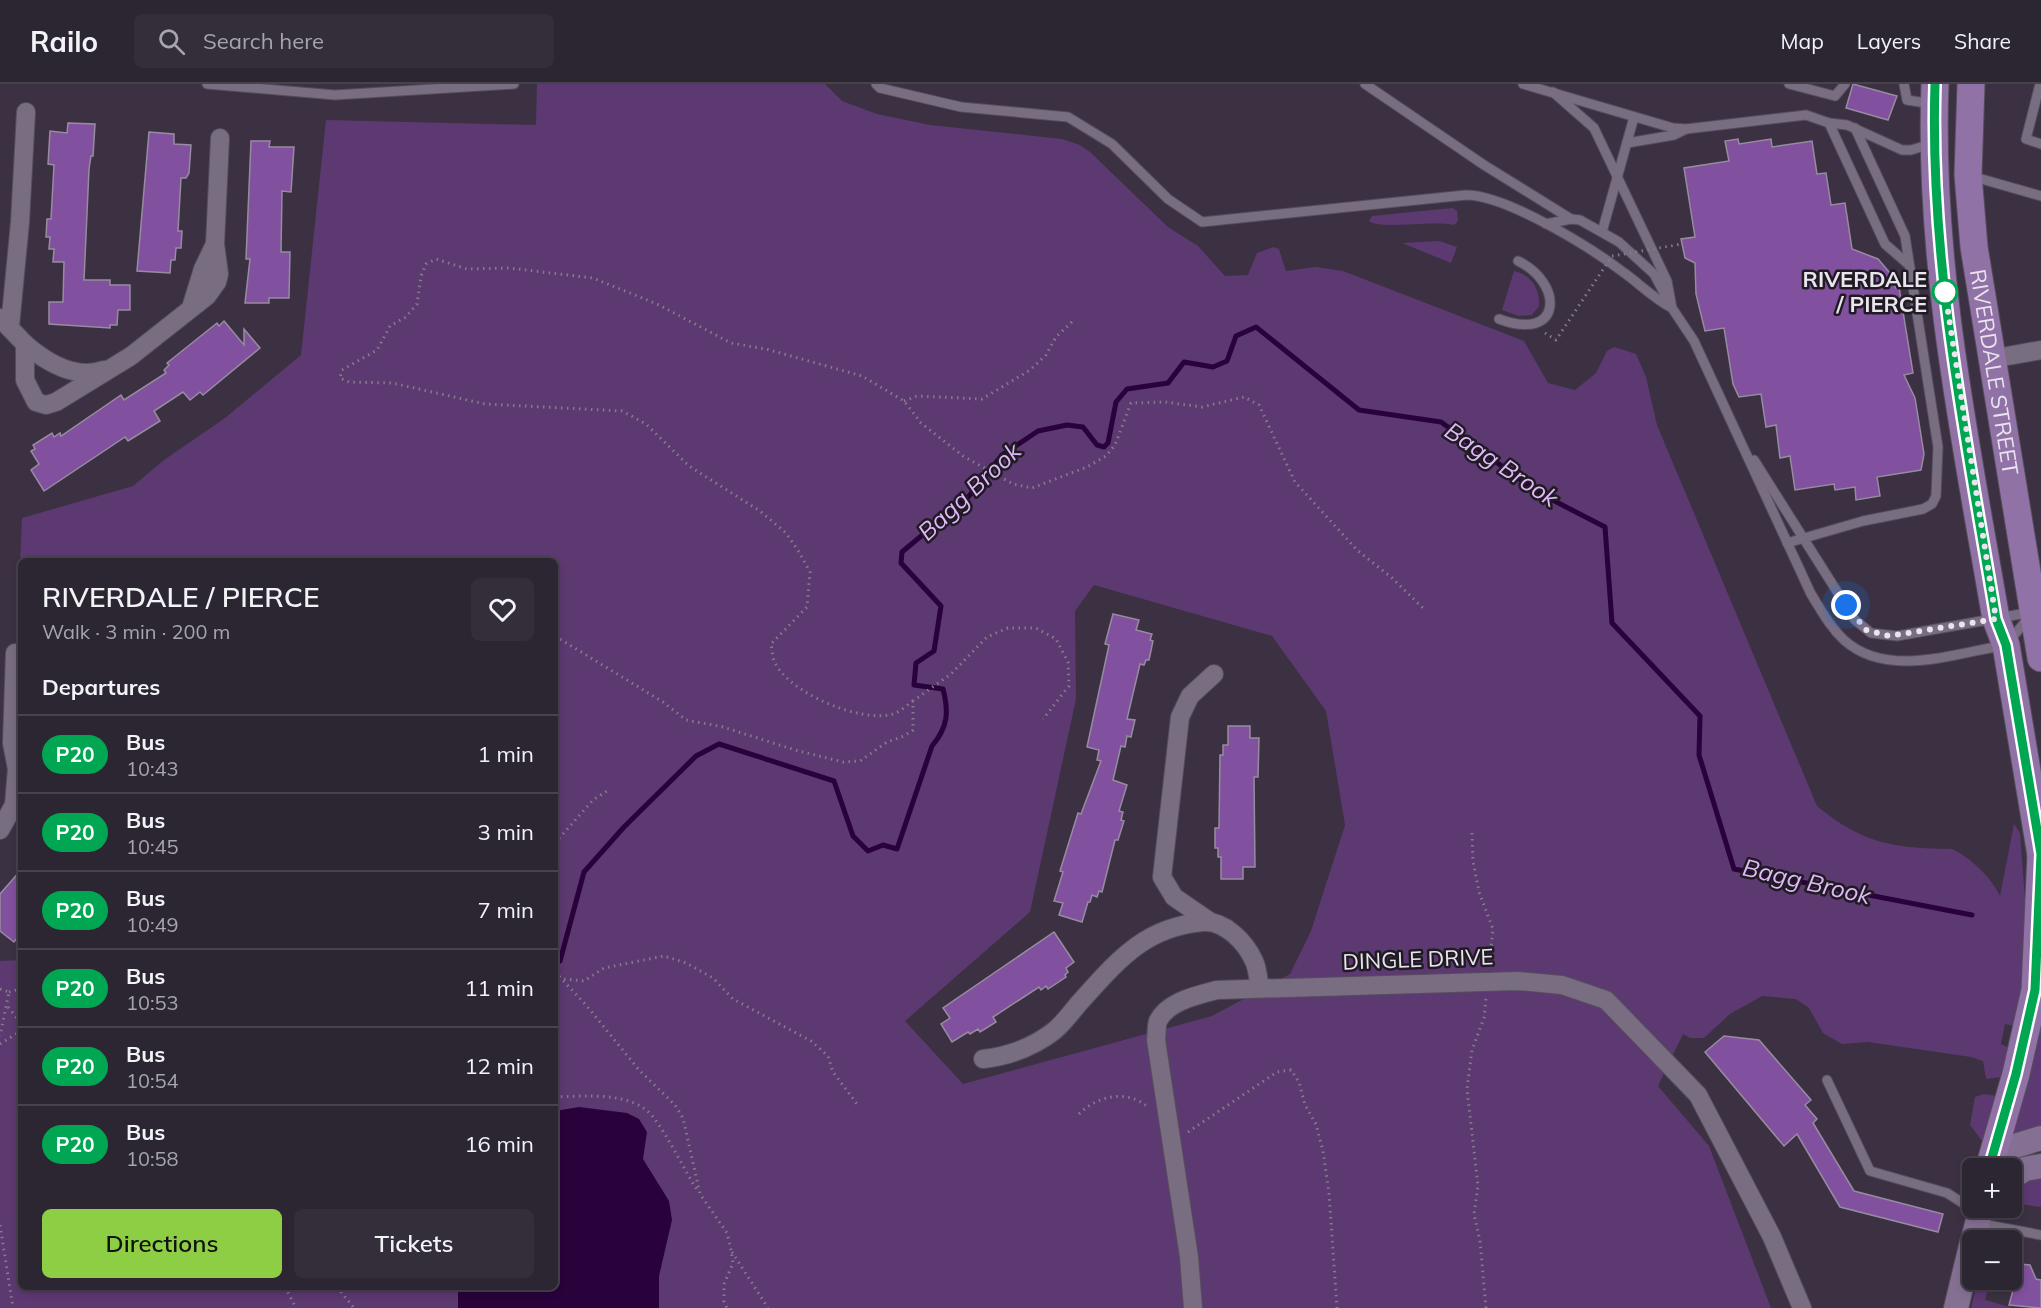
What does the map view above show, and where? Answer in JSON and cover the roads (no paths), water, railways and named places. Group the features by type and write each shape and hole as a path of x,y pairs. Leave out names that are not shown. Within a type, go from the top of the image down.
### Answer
{"main road":[{"name":"RIVERDALE STREET","path":"1971,84 1968,175 1974,247 1991,359 2006,431 2041,658"},
{"name":"RIVERDALE STREET","path":"1934,94 1933,143 1938,239 1961,406 1996,619 2006,645 2041,854 2035,990 1999,1158"},
{"path":"1961,406 1981,450 2005,588 2015,594 2022,593 2026,590 2028,578"},
{"path":"2006,1158 2016,1146 2041,1138"},
{"path":"2022,1169 2041,1166"},
{"path":"1956,1308 1978,1222"}],"street":[{"path":"26,112 20,222 5,322 25,344 47,360 67,369 90,373 114,366"},
{"path":"25,344 25,380 30,395 40,405 56,402 114,366 207,296 217,282 215,244 220,138"},
{"path":"1991,359 2041,350"},
{"path":"0,830 14,805 17,769 6,742 15,653"},
{"path":"1214,674 1190,696 1180,717 1162,877 1174,897 1237,937 1254,961 1260,988"},
{"path":"983,1059 1023,1051 1054,1031 1109,971 1150,936 1177,924 1209,921"},
{"name":"DINGLE DRIVE","path":"1193,1308 1189,1257 1156,1040 1158,1021 1174,1005 1192,996 1217,990 1488,980 1562,985 1606,1000 1636,1029 1698,1095 1772,1237 1802,1308"}],"lane":[{"path":"207,84 335,95 514,84"},
{"path":"876,84 880,88 961,107 1068,117 1112,144 1168,198 1202,222 1473,195 1498,200 1545,224 1623,271 1660,302 1672,308"},
{"path":"1365,84 1484,165 1571,219"},
{"path":"1523,84 1634,117 1686,129 1806,115 1829,123 1856,128 1902,150 1911,150 1933,143"},
{"path":"1789,84 1835,96 1845,84"},
{"path":"1904,84 1907,100 1934,94"},
{"path":"2040,84 2026,139 2041,144"},
{"path":"1553,92 1594,128 1667,281 1672,308"},
{"path":"1602,232 1634,117"},
{"path":"1829,123 1885,244 1908,264"},
{"path":"1787,543 1863,521 1923,509 1932,504 1938,479 1938,447 1902,230 1856,128"},
{"path":"1627,143 1674,135 1686,129"},
{"path":"1968,175 2041,196"},
{"path":"1545,224 1571,219 1580,220 1602,232 1639,258 1654,274 1672,308 1694,341 1811,594 1832,627 1846,641 1874,657 1915,661 2006,645 2034,612"},
{"path":"1499,319 1520,326 1531,326 1542,321 1548,312 1548,293 1543,280 1532,268 1518,261"},
{"path":"1738,433 1856,620 1871,633 1897,636 2034,612"},
{"path":"1827,1080 1870,1171 1947,1193 1978,1222 2041,1235"}],"waterway":[{"name":"Bagg Brook","path":"560,961 584,872 624,827 696,756 719,744 834,781 853,836 868,851 883,845 897,849 932,746 946,719 943,689 914,685 916,663 934,651 941,606 901,563 902,552 969,496 1002,455 1038,431 1067,425 1083,427 1097,445 1104,447 1108,443 1116,402 1127,389 1168,383 1184,362 1213,367 1227,361 1236,336 1256,327 1359,410 1441,422 1539,493 1605,527 1612,623 1700,716 1699,755 1734,869 1972,915"}],"place":[{"name":"RIVERDALE / PIERCE","path":"1945,292"}]}
